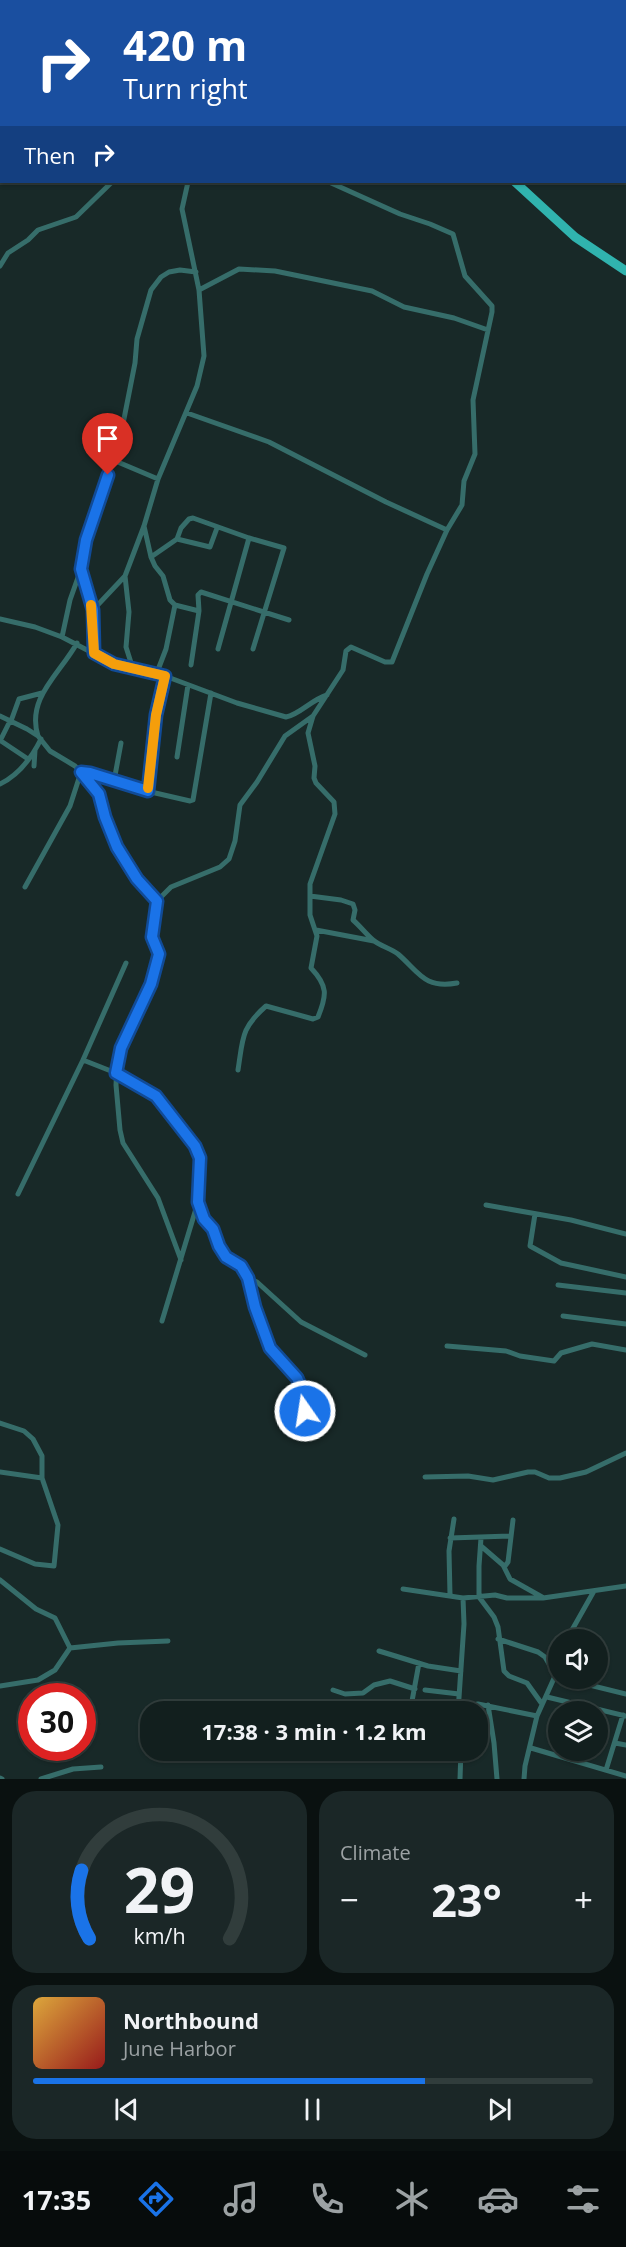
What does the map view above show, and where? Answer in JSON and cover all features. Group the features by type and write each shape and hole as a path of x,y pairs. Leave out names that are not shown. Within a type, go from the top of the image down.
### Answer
{"main road":[{"path":"516,183 575,237 626,271"}],"street":[{"path":"0,266 8,252 28,240 38,230 76,217 111,183"},
{"path":"93,610 125,576 144,526 158,479 187,413 203,369 199,290 182,209 188,183"},
{"path":"238,1070 244,1034 249,1022 266,1006 313,1019 318,1017 324,1003 325,988 311,968 315,953 316,930 310,915 310,896 312,876 335,814 334,802 316,783 314,777 315,766 308,733 313,716 343,670 346,651 351,647 384,662 392,662 447,530 462,505 464,481 475,454 473,400 492,306 465,276 453,234 400,214 331,183"},
{"path":"199,290 239,269 275,271 372,291 404,307 444,318 454,318 488,330"},
{"path":"62,637 70,600 81,569 86,540 113,460 128,406 137,339 151,290 161,277 169,272 180,270 196,272"},
{"path":"187,413 269,442 413,516 447,530"},
{"path":"113,460 158,479"},
{"path":"152,557 177,539 181,528 193,518 217,528 284,548 253,649"},
{"path":"144,526 155,566 163,576 170,600 175,605 199,611"},
{"path":"177,539 210,547 217,528"},
{"path":"218,649 249,538"},
{"path":"81,569 93,610 94,653"},
{"path":"125,576 129,612 126,647 134,669"},
{"path":"191,665 199,611 198,595 201,592 289,620"},
{"path":"156,675 166,649 175,605"},
{"path":"0,619 35,627 62,637 114,664 165,676 237,703 286,717 294,716 315,699 327,695"},
{"path":"77,643 42,693 37,704 35,728 50,752 75,766 99,794 117,847 137,879 157,901"},
{"path":"148,791 155,724 165,676"},
{"path":"177,757 188,685"},
{"path":"35,750 34,766 29,758 0,741 19,699 42,693"},
{"path":"81,772 148,791 193,800 211,693"},
{"path":"33,695 37,704"},
{"path":"0,716 40,738"},
{"path":"181,1260 158,1198 123,1143 118,1114 116,1073 121,1048 151,984 159,954 152,937 157,901 171,887 220,867 229,859 235,841 240,805 285,736 313,716"},
{"path":"27,729 35,728"},
{"path":"0,784 17,774 35,750 40,738"},
{"path":"114,781 121,743"},
{"path":"25,887 70,806 81,772"},
{"path":"310,896 353,904 355,910 353,920 375,942 399,955 425,979 448,985 457,983"},
{"path":"316,930 375,942"},
{"path":"18,1194 83,1060 126,963"},
{"path":"83,1060 116,1073 156,1096 195,1146 200,1158 198,1202 162,1321"},
{"path":"198,1202 204,1219 213,1229 226,1257 241,1266 248,1278 255,1307 270,1348 297,1378 303,1392 305,1411 297,1430"},
{"path":"486,1205 626,1234"},
{"path":"535,1214 530,1246 561,1263 626,1277"},
{"path":"248,1278 257,1282 301,1322 365,1355"},
{"path":"558,1285 626,1293"},
{"path":"563,1316 626,1324"},
{"path":"447,1346 506,1351 545,1361 554,1361 561,1353 592,1344 626,1350"},
{"path":"0,1423 12,1425 33,1439 42,1456 42,1478 58,1525 54,1566 35,1564 0,1549"},
{"path":"425,1477 468,1476 493,1480 528,1472 549,1478 560,1478 586,1472 626,1453"},
{"path":"0,1472 42,1478"},
{"path":"450,1595 450,1538 454,1519"},
{"path":"505,1566 508,1562 513,1520"},
{"path":"450,1538 510,1536"},
{"path":"481,1538 478,1566 479,1597 494,1617 498,1627 502,1663 506,1674 527,1683 542,1704"},
{"path":"481,1546 505,1566 510,1580 543,1598"},
{"path":"0,1580 36,1609 55,1618 70,1648"},
{"path":"403,1589 463,1598 495,1595 507,1598 543,1598 626,1586"},
{"path":"573,1629 594,1591"},
{"path":"459,1701 464,1624 463,1598"},
{"path":"498,1639 538,1652 548,1662"},
{"path":"0,1686 38,1680 55,1670 70,1648 118,1642 168,1641"},
{"path":"380,1651 419,1664 461,1671"},
{"path":"412,1701 419,1664"},
{"path":"333,1690 345,1694 363,1694 374,1685 390,1681 415,1689"},
{"path":"524,1779 537,1716 551,1689"},
{"path":"606,1689 626,1694"},
{"path":"425,1690 459,1694"},
{"path":"547,1697 624,1716 606,1770"},
{"path":"497,1779 488,1705 537,1716"},
{"path":"615,1743 626,1745"},
{"path":"531,1748 626,1776"},
{"path":"460,1779 461,1761"},
{"path":"41,1779 73,1769 101,1767"}],"slow traffic":[{"path":"91,605 95,640 94,653 114,664 165,676 161,702 156,715 148,788"}],"route":[{"path":"108,475 86,540 81,569 93,610 94,653 114,664 165,676 161,702 156,715 148,791 81,772 99,794 117,847 137,879 157,901 152,937 159,954 151,984 121,1048 116,1073 156,1096 195,1146 200,1158 198,1202 204,1219 213,1229 226,1257 241,1266 248,1278 255,1307 270,1348 297,1378 303,1392 305,1411"}]}
